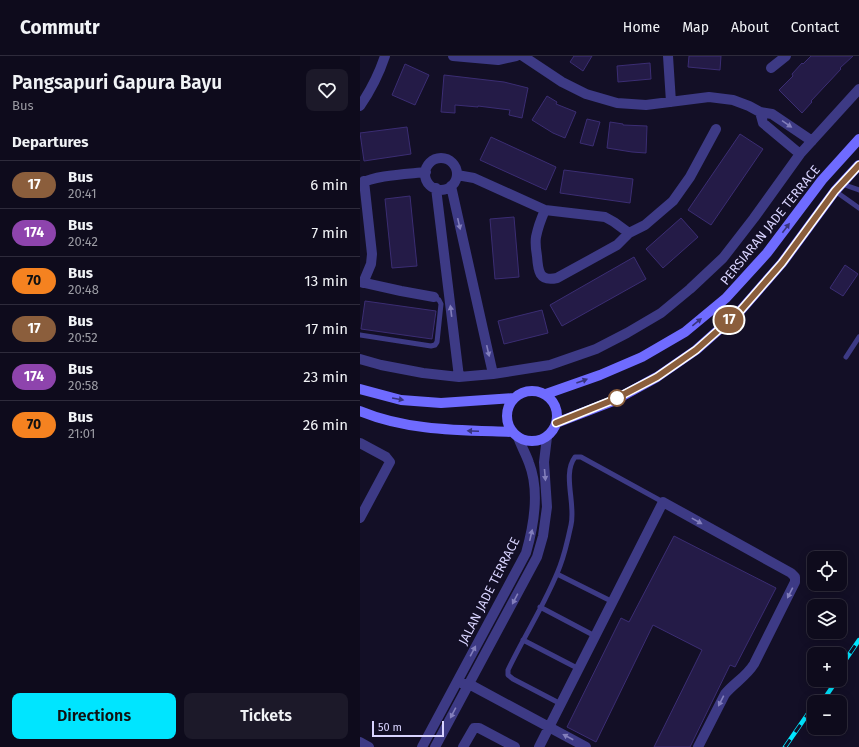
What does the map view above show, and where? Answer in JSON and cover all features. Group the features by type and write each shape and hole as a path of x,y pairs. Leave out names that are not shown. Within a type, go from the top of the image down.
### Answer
{"street":[{"path":"360,106 380,72 385,56"},
{"path":"453,56 498,60 516,56"},
{"path":"523,56 562,82 586,94 617,103 646,106 709,98 733,100 750,106 760,112 772,114 812,141"},
{"path":"668,56 672,102"},
{"path":"771,68 786,56"},
{"path":"360,359 381,365 423,373 459,377 493,374 550,365 596,350 661,313 690,289 723,258 800,154 859,89"},
{"path":"760,112 763,123 800,154"},
{"path":"545,210 540,222 536,239 536,252 540,273 544,278 550,280 557,278 617,245 629,233 645,225 673,201 690,177 716,129"},
{"name":"PERSIARAN JADE TERRACE","path":"546,394 600,375 642,357 685,332 726,298 767,253 822,180 859,139"},
{"path":"443,158 448,159 455,166 457,175 454,183 446,189 436,188 428,182 426,172 433,160 443,158"},
{"path":"556,423 613,400 657,377 696,350 741,310 782,263 835,191 859,165"},
{"path":"426,172 376,178 362,182 372,254 370,264 362,283 400,292 434,297"},
{"path":"457,175 474,178 545,210 605,217 629,233"},
{"path":"451,186 493,374"},
{"path":"436,188 459,377"},
{"path":"360,389 401,400 441,403 514,398"},
{"path":"360,411 398,423 438,429 515,435 532,442 547,436 553,431 556,423 556,407 546,394 529,390 521,393 509,404 506,419 515,435"},
{"name":"JALAN JADE TERRACE","path":"422,747 526,553 532,533 535,507 534,483 530,464 515,435"},
{"name":"JALAN JADE TERRACE","path":"435,747 537,557 543,536 547,507 544,462 547,436"},
{"path":"360,443 386,457 390,462 360,518"},
{"path":"539,747 663,502 784,569 795,577 795,582 749,673 730,688 725,694 698,747"},
{"path":"466,664 469,684"},
{"path":"453,689 463,684 469,684 586,747"},
{"path":"463,747 474,728 479,728 515,747"},
{"path":"360,742 369,747"}],"lane":[{"path":"842,184 859,190"},
{"path":"835,191 859,208"},
{"path":"360,335 431,346 435,345 437,342 441,304 439,300 434,297"},
{"path":"846,357 859,337"},
{"path":"561,704 508,676 508,670 560,565 573,516 569,469 572,461 575,457 581,457 663,502"},
{"path":"556,574 612,602"},
{"path":"540,607 596,636"},
{"path":"522,640 579,669"}],"building":[{"path":"574,56 592,56 583,71 570,62"},
{"path":"689,56 721,56 720,70 688,67"},
{"path":"811,56 853,56 840,68 841,69 811,101 812,102 802,113 779,90 793,76 792,74 802,63 803,64"},
{"path":"650,63 651,79 618,82 617,66"},
{"path":"405,64 429,75 415,105 392,95"},
{"path":"444,75 504,82 528,88 522,118 509,115 510,110 478,106 455,105 455,113 441,112"},
{"path":"547,96 557,102 556,104 576,112 565,138 553,133 532,120"},
{"path":"587,119 600,122 593,146 580,143"},
{"path":"610,122 623,125 647,126 646,153 607,148"},
{"path":"407,127 411,154 364,161 360,133"},
{"path":"740,134 763,149 711,225 688,210"},
{"path":"491,137 556,167 546,190 480,160"},
{"path":"564,170 633,179 630,203 560,193"},
{"path":"410,196 417,266 392,268 385,199"},
{"path":"514,217 519,277 495,279 490,219"},
{"path":"681,218 698,237 663,268 646,249"},
{"path":"634,257 646,279 562,326 550,305"},
{"path":"845,265 858,274 843,296 830,288"},
{"path":"365,301 436,311 432,339 361,329"},
{"path":"542,310 548,333 504,344 498,321"},
{"path":"674,536 776,588 735,667 730,665 690,747 654,747 702,650 653,625 596,742 567,727 621,618 629,622"}],"railway":[{"path":"847,658 859,640"},
{"path":"827,695 832,687"},
{"path":"785,747 807,715"}],"bus line":[{"name":"17","path":"556,423 613,400 657,377 696,350 741,310 782,263 835,191 859,165"}]}
